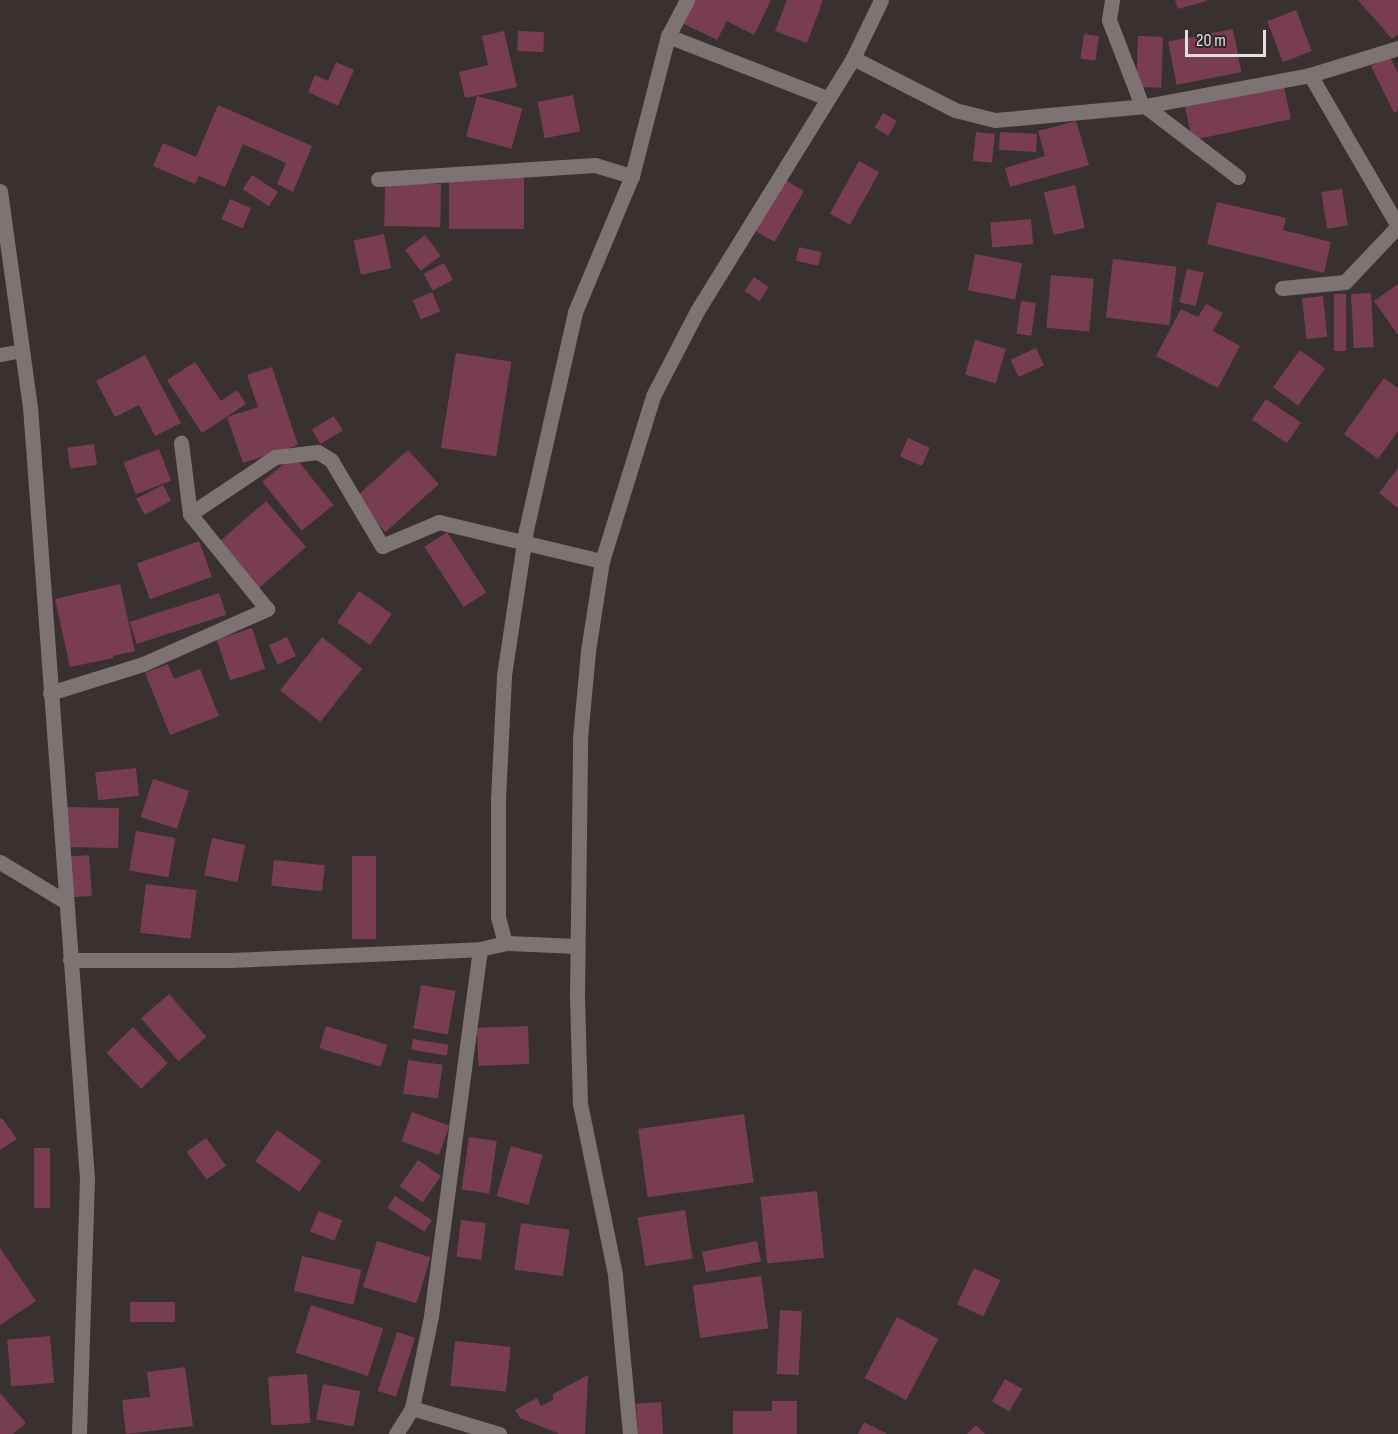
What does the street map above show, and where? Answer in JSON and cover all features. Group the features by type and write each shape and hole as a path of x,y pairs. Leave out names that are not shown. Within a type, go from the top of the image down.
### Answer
{"street":[{"path":"505,943 498,918 498,799 504,675 524,542 575,312 632,176 668,36 687,0"},
{"path":"630,1434 615,1274 580,1104 577,946 580,738 588,651 602,561 653,396 697,311 853,58 881,0"},
{"path":"1112,0 1109,20 1143,106 1238,177"},
{"path":"668,36 827,98"},
{"path":"853,58 955,110 995,120 1143,106 1311,75 1398,48"},
{"path":"1282,288 1345,282 1398,226 1311,75"},
{"path":"378,179 594,165 632,176"},
{"path":"0,191 30,406 87,1178 79,1434"},
{"path":"50,693 143,664 267,609 190,514 181,443"},
{"path":"190,514 276,457 318,452 331,460 381,546 439,522 602,561"},
{"path":"0,862 66,902"},
{"path":"70,960 231,960 480,949 505,943 577,946"},
{"path":"396,1434 412,1408 431,1316 480,949"},
{"path":"412,1408 499,1434"}],"lane":[{"path":"0,354 22,351"}],"building":[{"path":"694,0 771,0 754,35 727,21 717,40 682,23"},
{"path":"787,0 823,0 807,43 775,31"},
{"path":"1175,0 1207,0 1207,1 1178,9"},
{"path":"1358,0 1398,0 1398,34 1392,39"},
{"path":"1296,10 1312,51 1283,62 1267,21"},
{"path":"1233,29 1241,72 1177,85 1168,42"},
{"path":"504,31 517,87 465,98 459,72 488,65 482,36"},
{"path":"518,31 544,32 543,52 517,51"},
{"path":"1084,34 1099,36 1095,61 1081,59"},
{"path":"1138,36 1163,37 1161,88 1136,87"},
{"path":"1390,57 1398,73 1398,111 1394,113 1371,66"},
{"path":"336,62 354,70 338,106 308,92 315,75 328,81"},
{"path":"1283,82 1291,119 1192,140 1184,103"},
{"path":"573,95 580,131 545,138 538,102"},
{"path":"477,96 522,108 512,149 466,137"},
{"path":"218,105 312,146 293,192 277,184 286,163 243,144 225,187 199,176 195,184 153,166 163,143 196,157"},
{"path":"883,113 897,121 888,136 874,128"},
{"path":"1076,121 1089,165 1010,187 1005,168 1045,156 1038,131"},
{"path":"976,132 995,134 992,163 973,161"},
{"path":"1000,132 1037,134 1036,152 999,150"},
{"path":"859,161 879,172 850,225 830,213"},
{"path":"252,175 278,192 269,206 243,189"},
{"path":"449,175 524,175 524,229 449,229"},
{"path":"785,180 804,191 775,242 756,231"},
{"path":"385,183 441,184 440,227 384,226"},
{"path":"1075,185 1085,228 1054,235 1044,192"},
{"path":"1342,189 1348,226 1327,229 1321,192"},
{"path":"230,199 251,208 243,228 221,219"},
{"path":"1217,202 1286,218 1283,230 1331,242 1324,273 1207,244"},
{"path":"1031,219 1033,244 992,247 990,223"},
{"path":"384,234 391,268 361,275 354,240"},
{"path":"425,235 441,256 421,271 405,250"},
{"path":"799,247 821,252 818,266 796,261"},
{"path":"975,254 1022,263 1015,299 968,290"},
{"path":"1113,259 1177,267 1169,325 1106,318"},
{"path":"444,263 453,280 433,291 424,274"},
{"path":"1187,269 1204,273 1196,306 1179,302"},
{"path":"1051,275 1094,279 1089,332 1046,328"},
{"path":"754,277 769,287 759,301 744,291"},
{"path":"1398,284 1398,335 1374,301"},
{"path":"432,292 440,311 421,320 413,300"},
{"path":"1371,293 1374,347 1354,348 1351,294"},
{"path":"1334,294 1346,294 1346,351 1334,351"},
{"path":"1323,296 1327,337 1306,339 1302,298"},
{"path":"1021,301 1036,303 1031,336 1016,334"},
{"path":"1206,304 1223,313 1213,331 1240,346 1218,388 1156,356 1181,309 1198,317"},
{"path":"975,340 1006,349 996,383 965,375"},
{"path":"1036,348 1044,365 1019,377 1011,360"},
{"path":"1300,350 1325,368 1298,405 1273,387"},
{"path":"456,353 511,362 496,457 441,448"},
{"path":"145,355 181,423 155,436 139,405 115,417 96,381"},
{"path":"195,362 221,401 237,390 246,404 202,433 167,380"},
{"path":"272,367 298,445 243,463 227,417 258,407 247,375"},
{"path":"1384,378 1398,388 1398,431 1378,459 1344,434"},
{"path":"1266,399 1301,422 1287,443 1252,420"},
{"path":"334,416 343,431 320,444 312,429"},
{"path":"908,438 930,448 922,466 900,456"},
{"path":"94,444 97,465 70,469 67,448"},
{"path":"159,449 171,481 136,494 124,463"},
{"path":"408,450 439,484 385,532 354,498"},
{"path":"294,456 334,505 302,531 262,482"},
{"path":"1398,468 1398,508 1379,493"},
{"path":"163,485 171,501 144,515 136,499"},
{"path":"266,501 306,547 257,590 217,544"},
{"path":"447,532 486,592 464,607 424,547"},
{"path":"199,541 212,577 150,599 137,564"},
{"path":"120,584 135,651 70,667 55,599"},
{"path":"359,591 392,614 370,645 337,622"},
{"path":"219,593 226,615 137,644 130,622"},
{"path":"252,628 265,669 230,680 217,639"},
{"path":"287,637 296,656 278,664 269,645"},
{"path":"322,637 362,668 320,722 280,691"},
{"path":"168,664 174,679 200,669 219,716 170,735 145,673"},
{"path":"136,768 139,796 98,800 95,772"},
{"path":"153,779 189,791 177,829 141,817"},
{"path":"66,807 119,808 118,848 65,847"},
{"path":"136,831 175,838 168,877 129,870"},
{"path":"212,838 245,845 237,882 204,875"},
{"path":"89,855 92,896 72,897 69,856"},
{"path":"352,856 376,856 376,939 352,939"},
{"path":"274,860 325,865 322,891 271,886"},
{"path":"146,884 197,890 191,939 140,933"},
{"path":"421,985 455,991 448,1034 413,1028"},
{"path":"169,994 206,1037 178,1061 141,1018"},
{"path":"326,1026 387,1045 380,1067 319,1048"},
{"path":"528,1026 529,1064 478,1066 477,1028"},
{"path":"133,1027 168,1063 141,1089 106,1053"},
{"path":"413,1039 449,1045 447,1055 411,1050"},
{"path":"408,1060 443,1065 438,1099 403,1094"},
{"path":"412,1112 450,1126 439,1155 401,1141"},
{"path":"744,1114 754,1182 648,1197 638,1129"},
{"path":"2,1118 17,1139 0,1150 0,1119"},
{"path":"277,1130 321,1161 299,1192 255,1161"},
{"path":"469,1137 497,1141 489,1193 462,1189"},
{"path":"206,1138 226,1166 207,1180 187,1152"},
{"path":"511,1146 543,1155 528,1205 497,1196"},
{"path":"34,1148 50,1148 50,1208 34,1208"},
{"path":"418,1160 441,1176 423,1202 400,1186"},
{"path":"817,1191 824,1258 767,1264 760,1197"},
{"path":"395,1196 432,1220 424,1232 387,1208"},
{"path":"685,1210 693,1258 645,1266 638,1218"},
{"path":"318,1211 342,1220 334,1241 310,1232"},
{"path":"461,1220 486,1223 481,1260 456,1257"},
{"path":"521,1223 570,1230 563,1276 514,1270"},
{"path":"377,1241 431,1257 417,1303 363,1287"},
{"path":"757,1241 761,1262 706,1272 702,1252"},
{"path":"0,1248 36,1301 0,1325"},
{"path":"302,1256 361,1270 353,1305 294,1291"},
{"path":"974,1268 1000,1280 983,1317 957,1304"},
{"path":"761,1276 768,1328 700,1338 693,1286"},
{"path":"130,1302 175,1302 175,1322 130,1322"},
{"path":"311,1305 383,1328 368,1376 296,1353"},
{"path":"780,1310 802,1311 799,1375 777,1374"},
{"path":"897,1317 938,1339 906,1400 865,1378"},
{"path":"397,1332 415,1338 396,1397 378,1391"},
{"path":"50,1336 54,1383 11,1387 7,1340"},
{"path":"455,1341 511,1347 506,1392 450,1386"},
{"path":"185,1367 193,1426 126,1434 122,1400 150,1397 147,1372"},
{"path":"307,1374 310,1423 272,1426 268,1377"},
{"path":"588,1375 585,1434 560,1434 520,1418 515,1410 537,1398 541,1406 553,1400 553,1394"},
{"path":"1005,1379 1022,1389 1009,1412 992,1402"},
{"path":"323,1384 360,1391 353,1427 316,1419"},
{"path":"0,1393 26,1423 13,1434 0,1434"},
{"path":"772,1401 797,1401 797,1434 733,1434 733,1411 772,1411"},
{"path":"661,1402 663,1434 638,1434 636,1404"},
{"path":"864,1422 887,1434 858,1434"},
{"path":"976,1425 985,1434 967,1434"}]}
